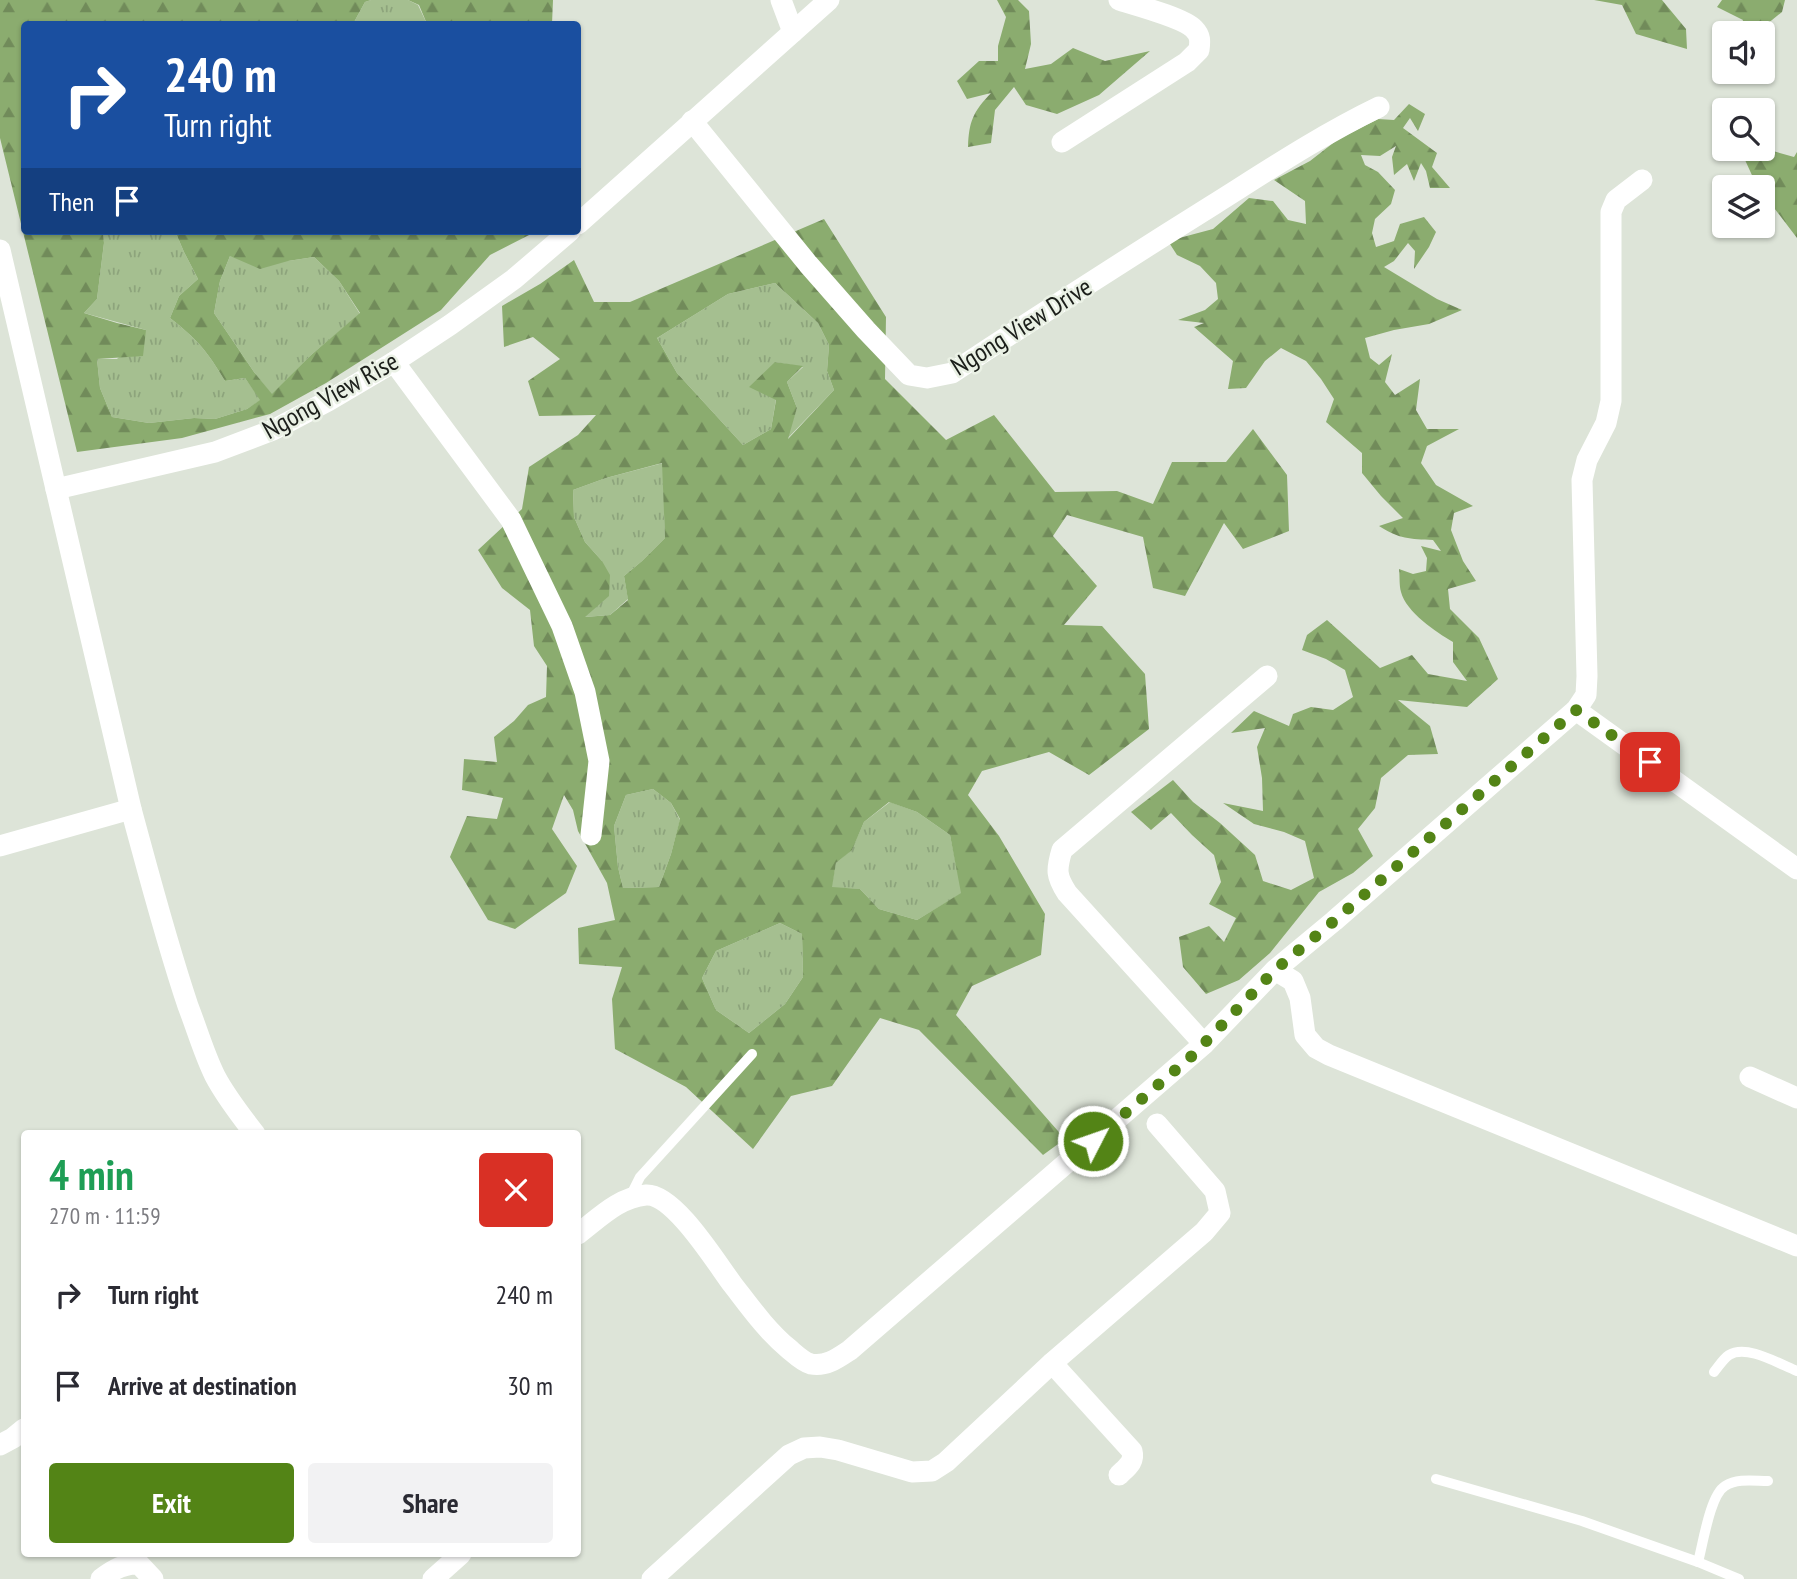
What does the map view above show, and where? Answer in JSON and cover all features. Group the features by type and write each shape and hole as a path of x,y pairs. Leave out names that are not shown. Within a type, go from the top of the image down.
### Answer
{"street":[{"path":"781,0 793,32"},
{"path":"581,222 829,0"},
{"path":"1062,142 1187,62 1199,50 1200,38 1193,27 1119,0"},
{"name":"Ngong View Drive","path":"692,121 866,330 909,375 927,378 952,373 1256,178 1350,121 1379,107"},
{"path":"581,1232 607,1211 629,1199 648,1194 663,1200 679,1214 703,1243 775,1338 795,1355 810,1363 827,1364 850,1350 1204,1044 1275,970 1576,710 1586,695 1587,676 1582,480 1587,460 1606,423 1611,401 1611,212 1616,200 1642,180"},
{"name":"Ngong View Rise","path":"56,489 215,452 273,430 394,362 450,325 514,279 565,235"},
{"path":"0,250 131,809 177,975 216,1077 252,1130"},
{"path":"394,362 511,520 562,626 585,692 599,761 591,835"},
{"path":"1204,1044 1067,893 1056,867 1062,850 1267,676"},
{"path":"1576,710 1797,869"},
{"path":"0,846 131,809"},
{"path":"1275,970 1293,981 1300,998 1305,1035 1316,1048 1329,1055 1797,1246"},
{"path":"1750,1077 1797,1098"},
{"path":"652,1579 789,1455 804,1448 838,1450 912,1472 932,1471 946,1462 1052,1363 1204,1232 1220,1213 1215,1191 1157,1124"},
{"path":"1052,1363 1132,1451 1132,1462 1119,1475"},
{"path":"0,1445 21,1431"},
{"path":"433,1579 457,1557"},
{"path":"102,1579 119,1567 131,1563 139,1564 153,1579"}],"lane":[{"path":"629,1199 640,1177 751,1054"},
{"path":"1714,1372 1728,1356 1740,1350 1797,1371"},
{"path":"1436,1479 1582,1521 1739,1579"},
{"path":"1698,1562 1714,1500 1724,1486 1742,1480 1768,1481"}],"green space":[{"path":"0,0 371,0 365,2 355,21 21,21 21,224 0,138"},
{"path":"408,0 418,5 426,21 355,21 365,2"},
{"path":"408,0 553,0 552,21 426,21 419,5"},
{"path":"997,0 1018,0 1029,11 1031,44 1025,69 1051,64 1073,48 1105,61 1150,51 1099,95 1057,114 1026,105 1014,87 995,110 991,143 968,147 973,117 991,93 967,99 957,81 979,61 998,61 998,46 1006,17"},
{"path":"1594,0 1662,0 1686,29 1687,49 1636,34 1622,5"},
{"path":"1722,0 1785,0 1782,12 1771,21 1743,21 1717,7"},
{"path":"1409,104 1425,114 1418,131 1410,118 1403,128 1437,153 1432,167 1450,188 1430,188 1421,163 1414,181 1407,164 1394,175 1392,157 1396,146 1380,156 1361,155 1365,165 1378,172 1395,190 1391,204 1375,219 1372,233 1376,247 1394,241 1400,224 1424,217 1436,232 1414,269 1415,251 1408,243 1394,261 1384,267 1437,299 1462,310 1429,324 1365,338 1370,358 1379,365 1392,354 1385,382 1395,395 1420,379 1416,410 1427,429 1459,429 1427,446 1421,463 1436,485 1473,506 1454,513 1451,530 1463,561 1476,581 1448,589 1450,609 1479,638 1498,679 1467,707 1398,700 1430,726 1438,754 1408,755 1381,778 1375,808 1358,829 1373,856 1353,873 1319,892 1270,953 1239,980 1206,994 1183,967 1179,937 1209,926 1224,942 1236,918 1209,904 1221,882 1214,855 1171,813 1151,830 1131,812 1173,780 1193,802 1255,855 1263,881 1291,890 1314,878 1305,841 1254,824 1223,803 1263,811 1257,747 1265,728 1231,733 1254,711 1289,726 1293,714 1311,707 1333,710 1353,697 1345,670 1302,650 1307,635 1327,620 1380,668 1412,655 1428,674 1467,681 1453,662 1453,642 1415,614 1400,589 1399,569 1413,574 1426,571 1427,558 1421,546 1441,551 1433,540 1405,538 1379,526 1403,518 1362,473 1362,453 1326,422 1334,399 1306,361 1281,348 1265,361 1246,388 1228,389 1233,361 1194,327 1204,323 1178,320 1205,310 1218,299 1216,283 1200,266 1177,255 1168,241 1213,229 1249,198 1273,201 1288,220 1306,224 1305,201 1274,180 1310,161 1337,140 1378,119 1394,120"},
{"path":"1775,152 1794,157 1797,152 1797,238 1775,209 1775,175 1752,175 1745,161 1775,161"},
{"path":"824,219 886,317 885,379 946,440 994,415 1055,492 1117,491 1153,504 1172,462 1226,462 1253,429 1287,475 1289,531 1243,549 1224,523 1185,596 1153,588 1143,537 1067,515 1053,536 1097,586 1064,625 1102,626 1145,674 1149,729 1089,775 1049,752 982,771 968,795 999,836 1045,914 1041,955 972,986 956,1015 1065,1139 1043,1155 919,1030 880,1018 832,1086 791,1096 753,1149 686,1087 615,1049 612,999 622,967 579,964 578,928 615,920 607,883 578,831 573,810 564,795 552,829 577,866 566,893 515,929 488,920 450,857 467,816 497,819 503,798 462,790 464,759 497,762 494,737 528,705 546,697 547,666 534,646 530,610 502,588 478,550 522,509 529,467 578,435 596,415 539,416 528,381 560,359 533,337 504,347 502,306 574,260 594,302 630,302","holes":["775,283 818,323 829,345 827,371 834,390 788,439 797,408 787,382 803,366 775,362 749,387 776,400 771,429 743,445 677,373 657,338 728,294","662,463 665,538 624,576 628,600 610,615 585,617 609,596 610,575 585,542 574,517 573,490","653,789 671,803 680,819 659,887 623,888 614,826 626,795","889,802 917,812 950,835 961,893 917,920 879,909 860,889 832,887 836,863 852,850 864,822","780,923 802,934 803,977 785,1004 749,1033 716,1010 702,978 716,951"]},
{"path":"24,235 103,235 97,299 84,313 146,330 143,356 97,359 100,388 112,417 149,423 194,418 215,419 247,409 260,400 245,378 225,381 201,347 170,318 179,296 198,279 177,235 529,235 490,255 441,310 326,383 270,414 182,438 77,452","holes":["230,256 260,269 314,257 339,281 360,313 311,355 272,394 214,313 220,281"]},
{"path":"103,235 177,235 198,279 179,296 170,318 201,347 225,381 245,378 261,400 247,409 215,419 194,418 149,423 112,417 100,388 97,359 117,359 146,330 84,313 97,299"},
{"path":"230,256 288,261 314,257 339,281 360,314 311,355 272,395 214,313 220,281"},
{"path":"775,283 818,323 829,345 827,371 834,390 786,440 797,408 787,382 803,367 775,362 776,399 771,429 743,445 677,373 657,338 728,294"},
{"path":"663,463 665,538 624,576 628,599 610,615 584,617 602,561 585,542 574,517 573,490"},
{"path":"653,789 671,803 680,820 671,854 659,887 623,888 614,826 626,795"},
{"path":"890,802 917,812 950,835 962,893 917,920 879,909 860,889 831,888 836,863 852,849 864,822"},
{"path":"780,923 802,934 803,977 785,1004 749,1033 716,1010 702,978 716,951"}],"route":[{"path":"1093,1141 1194,1054 1275,970 1576,710 1650,762"}]}
